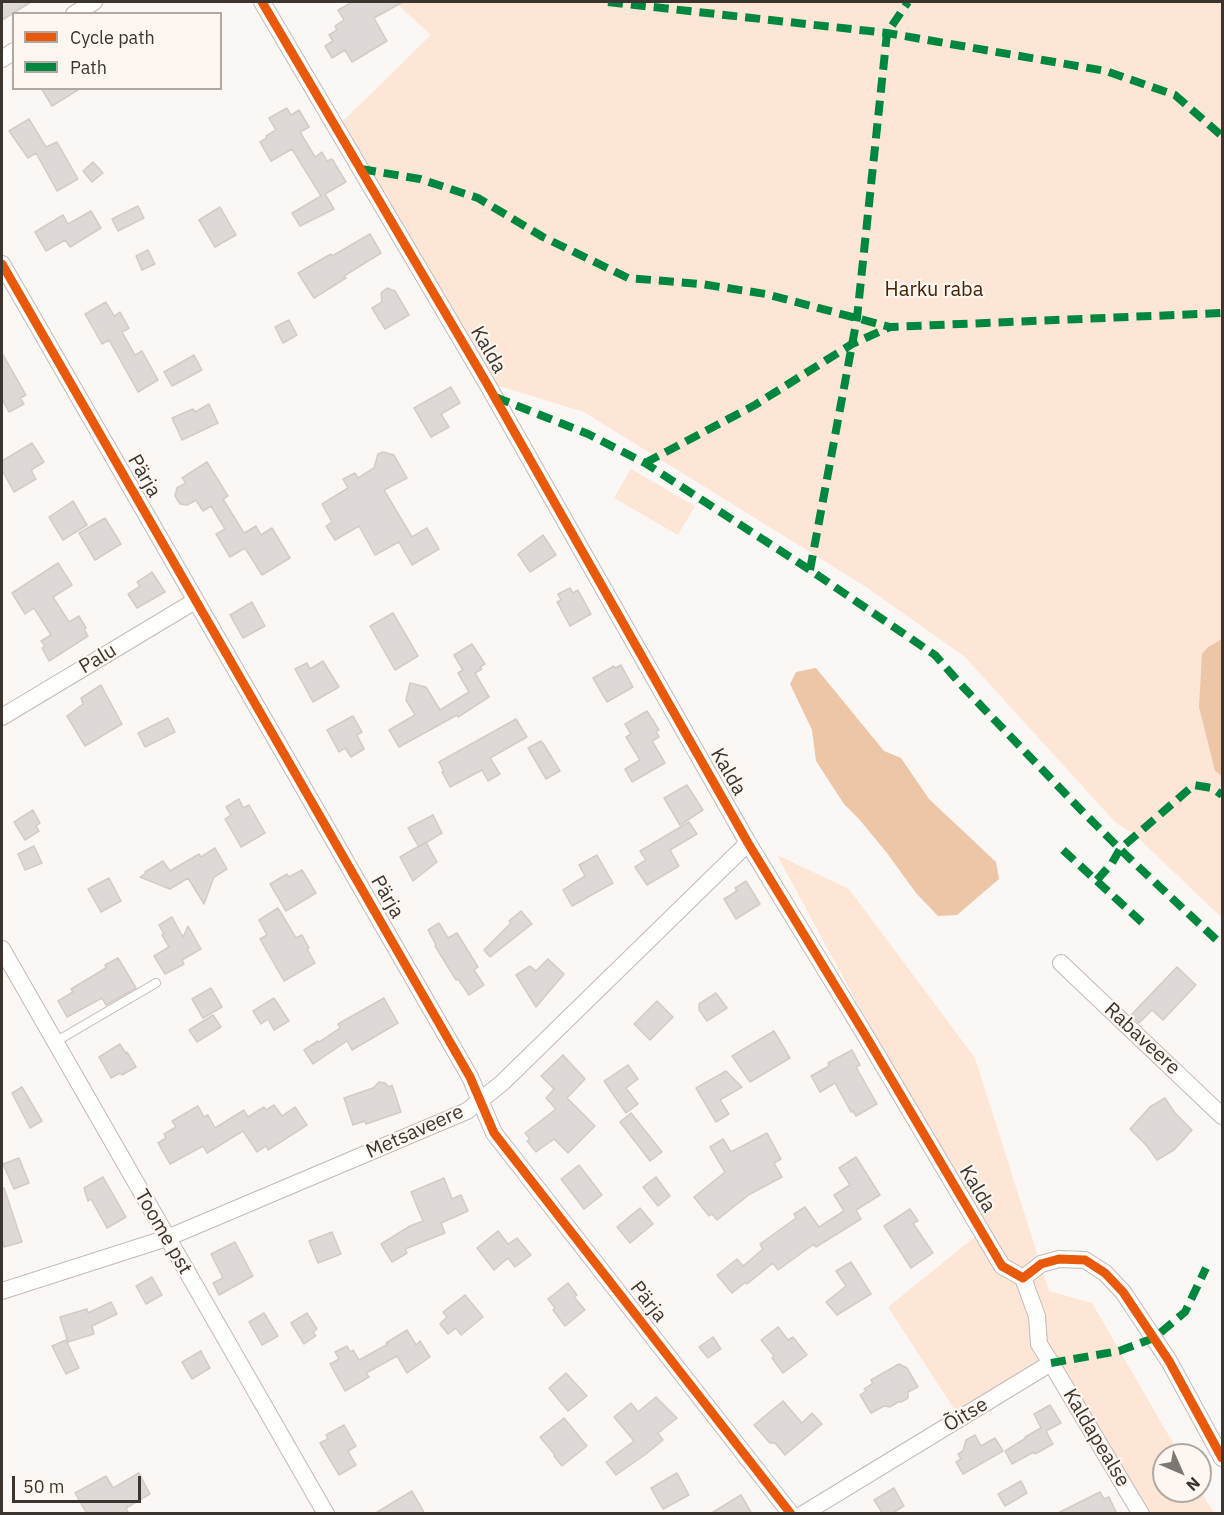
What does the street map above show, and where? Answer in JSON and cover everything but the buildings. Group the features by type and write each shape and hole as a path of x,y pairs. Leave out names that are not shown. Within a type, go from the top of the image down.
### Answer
{"street":[{"path":"77,12 90,2"},
{"name":"Kalda","path":"262,2 486,382 748,843 1002,1266 1023,1278"},
{"name":"Pärja","path":"2,264 470,1077 494,1133 791,1514"},
{"name":"Palu","path":"2,717 195,601"},
{"name":"Metsaveere","path":"2,1291 167,1238 467,1111 511,1075 748,843"},
{"name":"Toome pst","path":"2,949 326,1514"},
{"name":"Rabaveere","path":"1061,963 1222,1116"},
{"path":"1051,1363 1039,1344 1036,1316 1023,1278 1041,1264 1059,1258 1085,1260 1105,1273 1123,1292 1169,1361 1222,1458"},
{"name":"Õitse","path":"803,1514 1051,1363"},
{"name":"Kaldapealse","path":"1051,1363 1141,1514"}],"lane":[{"path":"54,1043 156,983"}],"green space":[{"name":"Harku raba","path":"395,2 1222,2 1222,639 1208,647 1208,741 1215,770 1222,776 1222,918 1134,834 1116,823 964,656 863,585 584,412 486,382 342,122 431,35"},
{"path":"631,469 695,506 678,535 614,498"},
{"path":"777,855 849,889 975,1058 1049,1291 1092,1303 1173,1443 1152,1443 1152,1503 1208,1503 1214,1513 1146,1513 1052,1354 958,1415 888,1307 981,1232"}],"shaded area":[{"path":"1222,639 1222,776 1215,771 1199,707 1202,654 1208,647"},
{"path":"816,668 884,751 901,758 929,799 996,862 999,879 957,915 938,916 916,893 887,853 844,804 816,761 812,730 790,684 796,672"}],"marked path":[{"path":"608,2 887,33 1106,71 1175,95 1222,136"},
{"path":"810,570 857,318 887,33 908,2"},
{"path":"361,169 420,179 478,198 543,237 628,278 701,284 766,294 890,327 1222,313"},
{"path":"645,463 755,405 852,344 890,327"},
{"path":"495,397 588,434 645,463 810,570 935,655 1081,810 1222,945"},
{"path":"1097,880 1112,863 1120,849 1194,785 1212,788 1222,795"},
{"path":"1063,850 1147,927"},
{"path":"1051,1363 1119,1351 1154,1338 1185,1312 1206,1268"}],"cycle path":[{"path":"262,2 486,382 748,843 1002,1266 1023,1278 1041,1264 1059,1259 1085,1260 1105,1273 1123,1292 1169,1361 1222,1458"},
{"path":"2,264 470,1077 494,1133 791,1514"}]}
